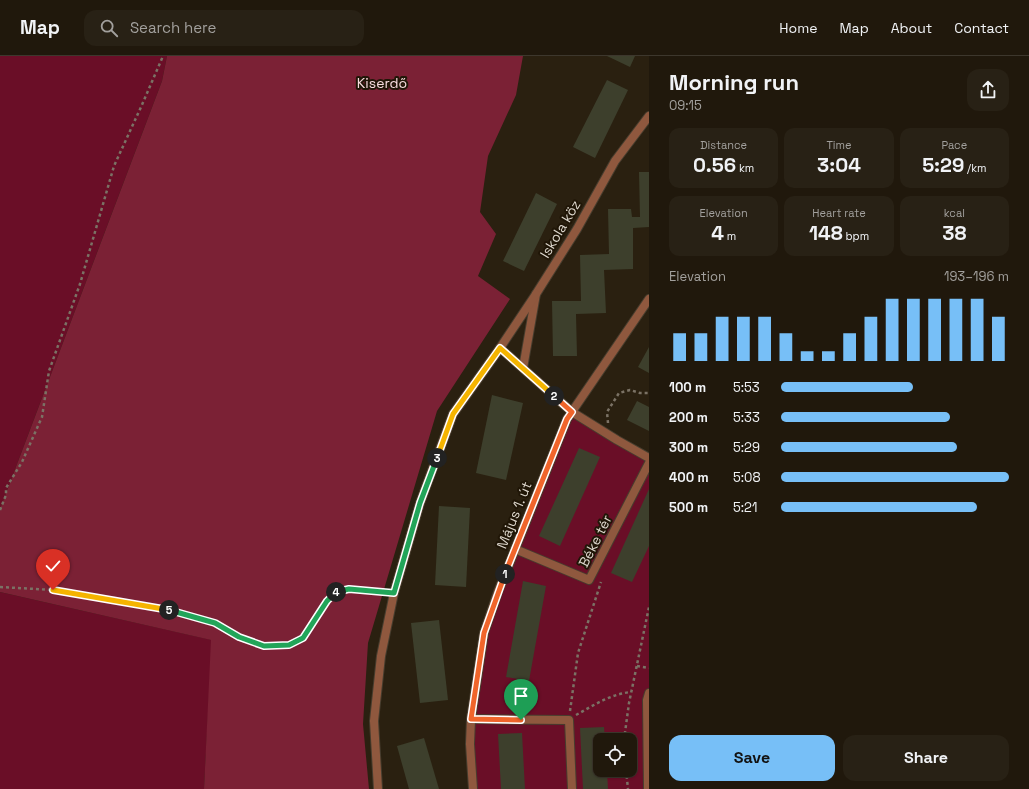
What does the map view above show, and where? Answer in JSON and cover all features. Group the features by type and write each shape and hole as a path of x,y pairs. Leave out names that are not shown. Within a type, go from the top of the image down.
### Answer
{"street":[{"name":"Iskola köz","path":"523,368 536,294 577,228 615,161 649,116"},
{"path":"378,789 374,721 381,656 394,593 420,503 453,414 536,294"},
{"name":"Május 1. út","path":"473,789 470,744 471,719 484,633 498,592 567,419 649,299"},
{"path":"500,348 572,412 649,458"},
{"name":"Béke tér","path":"515,549 590,580 649,463"},
{"path":"648,789 647,700 649,694"},
{"path":"471,719 569,720 572,789"}],"path":[{"path":"0,510 6,495 6,488 22,462 42,417 49,371 80,284 114,166 163,56"},
{"path":"609,435 607,412 619,393 630,390 649,392"},
{"path":"569,720 578,653 603,577"},
{"path":"0,587 53,590 165,608 215,623 239,637 264,646 289,645 303,638 327,601 336,592 349,589 394,593"},
{"path":"625,733 631,692 649,607"},
{"path":"637,666 649,668"},
{"path":"569,720 597,703 621,693 631,692"},
{"path":"627,777 628,789"}],"shaded area":[{"path":"0,56 167,56 162,81 0,509"},
{"path":"572,412 649,458 649,789 476,789 473,710 491,613"},
{"path":"0,592 212,640 204,789 0,789"}],"green space":[{"name":"Kiserdő","path":"167,56 523,56 516,95 488,156 480,212 496,234 478,276 510,299 437,411 368,643 363,724 369,789 204,789 211,640 0,592 0,509 162,81"}],"building":[{"path":"607,56 635,56 630,67"},
{"path":"607,80 628,90 595,158 573,147"},
{"path":"639,172 649,172 649,227 633,228 633,269 604,270 606,313 576,314 577,356 553,356 552,301 581,301 580,255 609,254 608,209 631,209 632,217 640,217"},
{"path":"536,193 557,204 524,271 503,261"},
{"path":"649,347 649,373 638,367"},
{"path":"492,395 523,403 506,480 476,473"},
{"path":"637,401 649,407 649,431 627,420"},
{"path":"579,448 600,457 560,546 539,536"},
{"path":"649,489 649,546 632,582 611,573"},
{"path":"439,506 470,508 466,587 435,585"},
{"path":"523,581 546,586 529,681 506,677"},
{"path":"439,620 448,700 420,703 411,623"},
{"path":"604,727 604,733 593,733 593,777 607,777 608,789 583,789 580,728"},
{"path":"522,733 525,789 501,789 498,734"},
{"path":"424,738 439,789 409,789 397,746"}],"route":[{"path":"53,590 165,608 215,623 239,637 264,646 289,645 303,638 327,601 336,592 349,589 394,593 420,503 453,414 500,348 572,412 567,419 498,592 484,633 471,719 521,720"}]}
